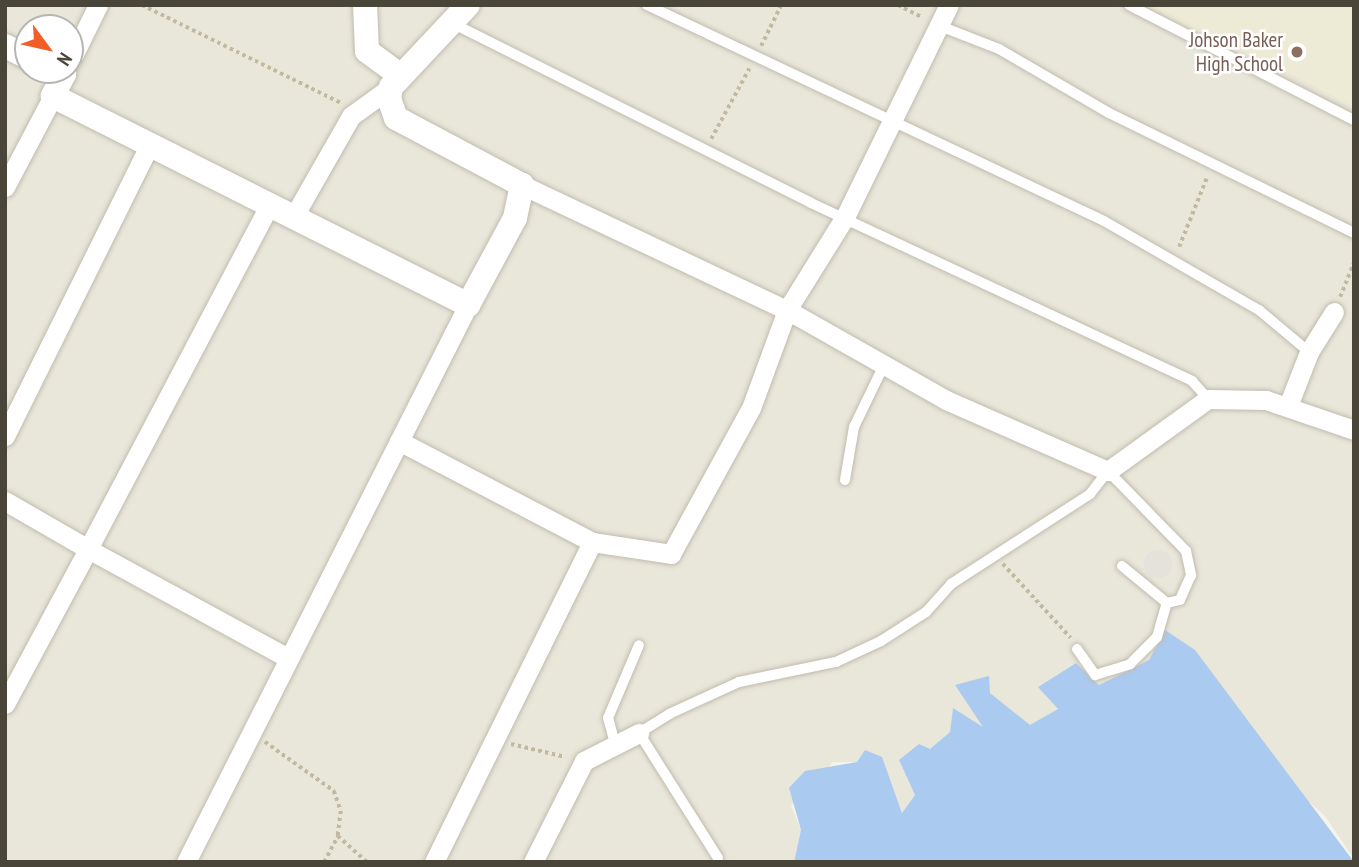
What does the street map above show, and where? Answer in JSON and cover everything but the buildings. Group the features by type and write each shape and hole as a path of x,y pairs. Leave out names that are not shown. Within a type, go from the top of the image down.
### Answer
{"street":[{"path":"84,32 98,5"},
{"path":"365,5 367,51 396,81 396,118 522,185 787,310 885,362 946,400 1108,471 1208,399 1288,406 1354,430"},
{"path":"399,441 592,542 671,554 751,408 787,310 845,217 894,123 949,5"},
{"path":"294,216 358,111 396,81 460,14"},
{"path":"5,187 57,84"},
{"path":"74,84 149,146 468,305"},
{"path":"5,436 149,146"},
{"path":"186,862 286,657 515,218 522,185"},
{"path":"5,704 270,204"},
{"path":"1288,406 1309,352 1334,312"},
{"path":"5,501 286,657"},
{"path":"434,862 592,542"},
{"path":"533,862 584,761 614,740 639,733"}],"lane":[{"path":"647,5 1104,221 1259,310 1309,352"},
{"path":"1129,5 1354,120"},
{"path":"460,14 705,150 1192,381 1208,399"},
{"path":"940,26 999,49 1109,113 1214,161 1354,233"},
{"path":"845,480 854,427 885,362"},
{"path":"718,858 639,733 739,682 835,662 881,641 996,556 1090,494 1108,471 1186,551 1191,575 1180,600 1167,603"},
{"path":"1122,566 1167,603"},
{"path":"1077,649 1095,675 1130,664 1157,637 1167,603"},
{"path":"614,740 608,718 639,645"}],"path":[{"path":"142,5 358,111"},
{"path":"705,150 780,5"},
{"path":"898,5 940,26"},
{"path":"1173,262 1214,161"},
{"path":"1334,312 1354,262"},
{"path":"996,556 1054,615 1077,649"},
{"path":"252,727 334,791 341,811 338,836 324,862"},
{"path":"495,741 584,761"},
{"path":"338,836 367,862"}],"shaded area":[{"path":"5,5 1354,5 1354,859 1325,816 1149,660 1099,685 1076,663 1039,686 1058,709 1030,726 990,693 955,685 984,728 953,708 950,732 930,749 899,760 915,795 902,813 882,758 865,750 857,762 833,762 791,806 801,830 794,862 5,862"},
{"name":"Johson Baker High School","path":"1138,5 1354,5 1354,108 1300,79"},
{"path":"1158,550 1168,554 1172,564 1168,574 1158,578 1148,574 1144,564 1148,554"}],"water":[{"path":"1165,630 1195,650 1354,862 794,862 801,830 789,788 805,771 857,762 865,750 882,757 902,813 915,795 899,760 919,744 930,749 950,732 953,708 983,727 955,685 989,676 990,693 1030,725 1058,709 1038,687 1076,663 1099,685 1149,660"}],"place":[{"name":"Johson Baker High School","path":"1297,52"}]}
